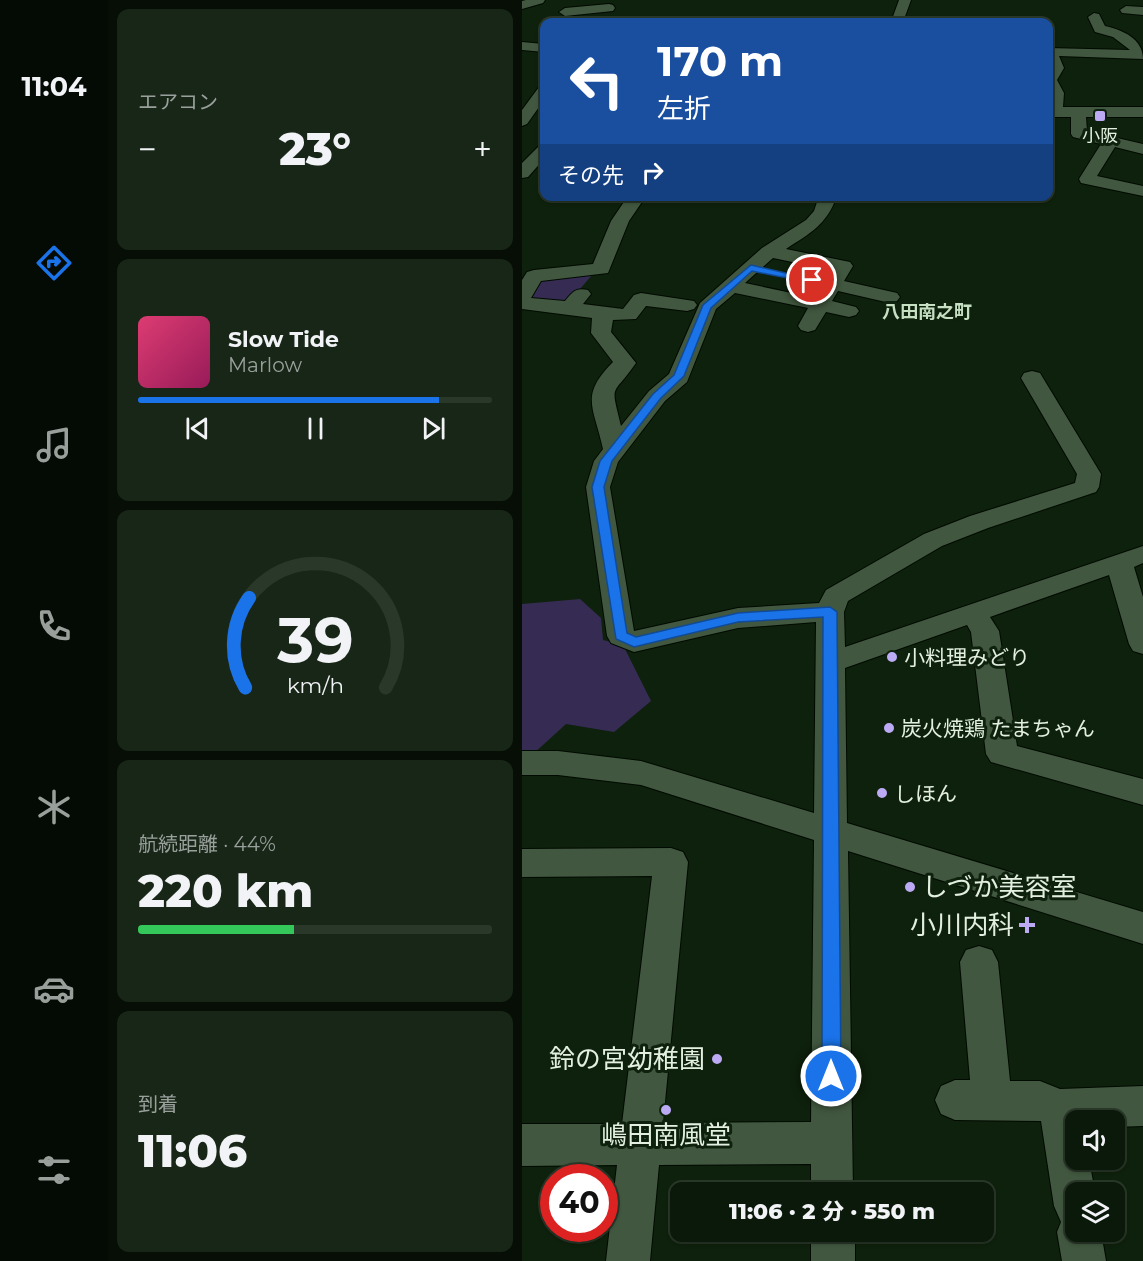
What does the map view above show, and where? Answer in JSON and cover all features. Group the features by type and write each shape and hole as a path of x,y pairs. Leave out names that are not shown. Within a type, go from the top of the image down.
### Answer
{"street":[{"path":"522,6 539,0"},
{"path":"898,18 904,0"},
{"path":"566,11 609,8"},
{"path":"1126,10 1143,10"},
{"path":"623,12 656,11 657,18"},
{"path":"1094,17 1100,28 1135,30"},
{"path":"1112,29 1136,48 1141,55"},
{"path":"522,46 540,48"},
{"path":"1053,52 1141,55"},
{"path":"1053,61 1057,68 1053,75"},
{"path":"1053,86 1057,93 1053,108"},
{"path":"522,121 533,106"},
{"path":"1053,112 1143,112"},
{"path":"1078,112 1080,134 1143,149"},
{"path":"1122,112 1134,129"},
{"path":"1111,141 1087,179 1138,190 1143,169"},
{"path":"570,308 601,269 622,216 634,201"},
{"path":"826,201 822,213 812,224 764,264 730,286 706,307 679,376 657,396 606,461 598,487 621,636 634,642 738,618 830,612"},
{"path":"764,264 843,266 808,326"},
{"path":"522,296 528,275 601,269"},
{"path":"797,277 890,297"},
{"path":"730,286 849,311"},
{"path":"522,303 603,314 629,315 641,299 687,305"},
{"path":"603,314 601,333 625,363 607,381 601,395 615,450"},
{"path":"832,1182 830,612 836,596 933,540 979,522 1087,487 1089,474 1032,378"},
{"path":"831,662 1131,558 1143,644"},
{"path":"973,612 985,631 1002,754 1143,792"},
{"path":"522,763 558,763 641,773 1143,928"},
{"path":"522,863 672,862 628,1261"},
{"path":"979,962 973,1100 1040,1101 1060,1109 1143,1106"},
{"path":"1060,1109 1072,1182"},
{"path":"522,1145 831,1143"},
{"path":"833,1242 833,1261"},
{"path":"1081,1242 1084,1261"}],"shaded area":[{"path":"587,272 592,275 568,303 526,302 536,280"},
{"path":"580,599 601,618 603,640 623,645 651,701 614,732 566,724 532,755 522,755 522,604"}],"place":[{"name":"小阪","path":"1100,116"},
{"name":"小料理みどり","path":"892,657"},
{"name":"炭火焼鶏 たまちゃん","path":"889,728"},
{"name":"しほん","path":"882,793"},
{"name":"しづか美容室","path":"910,887"},
{"name":"小川内科","path":"1027,925"},
{"name":"鈴の宮幼稚園","path":"717,1059"},
{"name":"嶋田南風堂","path":"666,1110"}],"district":[{"name":"八田南之町","path":"927,312"}],"route":[{"path":"812,280 751,268 706,307 679,376 657,396 606,461 598,487 621,636 634,642 738,618 830,612 831,1076"}]}
